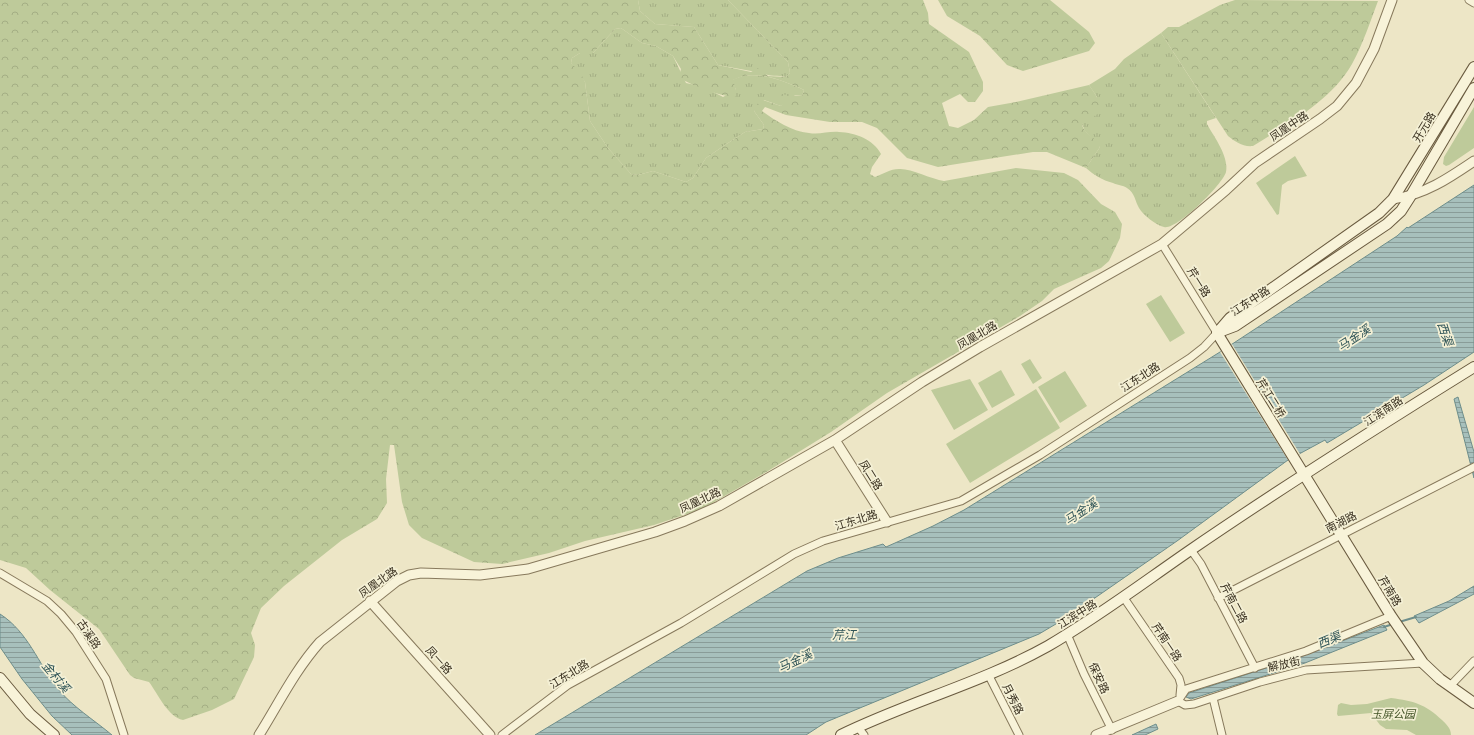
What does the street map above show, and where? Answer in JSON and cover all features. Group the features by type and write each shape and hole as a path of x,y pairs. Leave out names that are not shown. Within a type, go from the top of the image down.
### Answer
{"main road":[{"name":"开元路","path":"1393,199 1474,67"},
{"path":"1410,197 1474,88"},
{"name":"江东中路","path":"1217,333 1236,326 1388,224 1401,211 1410,197"},
{"name":"江东中路","path":"1217,333 1230,318 1379,213 1393,199"},
{"name":"芹江二桥","path":"1217,333 1305,475"},
{"name":"江滨南路","path":"1305,475 1474,367"},
{"name":"芹南路","path":"1305,475 1391,616 1423,663 1450,686 1474,703"},
{"name":"江滨中路","path":"841,735 861,731 988,674 1046,646 1124,598 1191,550 1305,475"},
{"path":"0,678 30,714 54,735"}],"street":[{"name":"凤凰中路","path":"1162,244 1226,190 1255,163 1308,128 1336,101 1354,79 1367,56 1391,0"},
{"path":"1469,0 1474,3"},
{"path":"1393,199 1410,197 1431,188 1474,161"},
{"name":"芹一路","path":"1162,244 1217,333"},
{"name":"凤凰北路","path":"259,735 288,684 310,653 320,642 397,581 409,575 421,573 449,572 480,575 528,569 655,532 685,521 719,506 835,440 922,382 973,351 1162,244"},
{"name":"江东北路","path":"502,735 568,686 681,623 794,554 823,541 961,500 1040,455 1190,358 1204,347 1217,333"},
{"name":"凤二路","path":"835,440 887,522"},
{"name":"南湖路","path":"1218,598 1474,467"},
{"name":"芹南二路","path":"1191,550 1255,668"},
{"name":"古溪路","path":"0,573 47,601 61,614 76,632 106,679 124,735"},
{"name":"芹南一路","path":"1124,598 1179,678 1181,689 1178,701"},
{"name":"凤一路","path":"370,601 490,735"},
{"name":"解放街","path":"1096,735 1112,730 1178,701 1186,690 1306,651 1391,616"},
{"name":"保安路","path":"1067,634 1084,674 1112,730"},
{"path":"1450,686 1474,661"},
{"name":"解放街","path":"1178,701 1189,704 1213,698 1260,682 1306,670 1423,663"},
{"name":"月秀路","path":"988,674 1019,735"},
{"path":"1213,698 1222,735"}],"green space":[{"path":"0,0 638,0 640,11 655,24 694,27 718,65 751,72 758,68 768,76 786,77 790,73 788,62 728,0 923,0 928,13 929,24 969,52 983,82 983,91 975,102 968,102 960,94 942,103 949,126 958,128 974,120 988,107 1089,85 1100,105 1099,113 1082,124 1085,131 1100,147 1086,168 1047,152 1033,152 938,167 907,158 877,128 862,122 830,122 786,115 765,107 762,111 778,122 802,132 845,133 858,135 869,141 881,154 872,167 870,174 875,177 896,169 909,170 944,181 1016,168 1064,173 1078,180 1101,204 1115,212 1122,224 1120,238 1109,261 1101,268 1054,289 1042,301 1020,316 887,393 831,432 702,509 654,525 585,541 549,553 502,564 474,562 422,538 409,525 402,502 394,445 390,445 386,479 387,503 377,519 342,540 284,586 261,608 251,633 255,645 254,657 234,699 212,710 183,720 168,710 149,682 134,678 130,675 99,629 50,590 26,568 0,560","holes":["621,28 642,43 656,46 673,56 681,69 679,77 690,84 715,93 735,97 736,90 733,80 750,75 769,77 804,90 802,96 775,94 774,97 784,102 781,106 763,100 756,105 754,111 764,125 763,129 745,132 706,158 693,178 686,182 653,171 638,175 631,174 608,148 590,121 585,82 580,72 571,63 572,58 580,53 593,53 615,29"]},
{"path":"638,0 728,0 788,62 790,73 786,77 718,65 694,27 655,24 640,11"},
{"path":"938,0 1050,0 1089,32 1095,43 1089,51 1023,71 1007,65 980,36 947,16"},
{"path":"1235,0 1378,1 1360,49 1352,64 1333,89 1308,111 1253,146 1242,145 1228,136 1161,33 1168,27 1179,27 1220,5"},
{"path":"621,28 642,43 656,46 673,56 686,83 704,87 723,97 736,90 732,80 750,75 769,77 787,83 804,90 802,96 795,95 781,106 764,100 754,111 764,125 763,129 745,132 706,158 693,178 686,182 653,171 638,175 631,174 608,148 590,121 585,82 571,63 572,58 580,53 593,53 615,29"},
{"path":"1161,33 1216,118 1207,121 1207,124 1223,153 1226,166 1226,172 1223,178 1198,206 1178,222 1164,227 1143,214 1130,190 1124,186 1102,179 1086,168 1100,147 1085,131 1082,124 1097,97 1089,85 1115,69 1124,59"},
{"path":"1474,107 1474,148 1446,166 1443,164 1444,157"},
{"path":"1295,156 1307,176 1288,181 1282,185 1279,214 1277,215 1256,183"},
{"path":"1161,295 1185,333 1170,342 1146,304"},
{"path":"1030,359 1042,378 1033,384 1021,364"},
{"path":"1001,370 1015,395 992,408 978,383"},
{"path":"1065,371 1087,406 1060,423 1038,387"},
{"path":"970,379 988,410 954,430 931,390"},
{"path":"1036,389 1060,428 970,483 946,444"},
{"name":"玉屏公园","path":"1391,698 1413,702 1430,710 1447,725 1451,735 1416,735 1407,730 1386,729 1380,725 1371,713 1338,716 1337,714 1338,705 1341,703 1351,705 1367,704"}],"water":[{"name":"芹江","path":"1474,185 1474,352 1424,385 1327,443 1325,440 1288,460 1177,541 1066,618 1039,634 826,722 806,735 535,735 807,571 838,558 883,544 886,547 964,510 1220,352 1397,236 1407,227 1408,228"},
{"path":"1458,397 1474,452 1474,478 1454,399"},
{"path":"1474,586 1474,594 1419,623 1414,616 1449,601"},
{"path":"0,614 10,621 18,630 64,696 112,735 72,735 52,716 22,679 0,647"},
{"path":"1384,625 1387,630 1305,663 1191,699 1186,697 1189,693 1300,657"},
{"path":"1156,724 1158,729 1145,735 1132,735"}],"pier":[{"path":"1232,344 1300,454 1288,460 1220,352"}],"waterway":[{"name":"西渠","path":"1399,622 1416,617"},
{"name":"西渠","path":"1384,627 1393,624"}],"water label":[{"name":"马金溪","path":"1354,338"},
{"name":"马金溪","path":"1081,512"},
{"name":"马金溪","path":"795,661"},
{"name":"金村溪","path":"56,677"}]}
